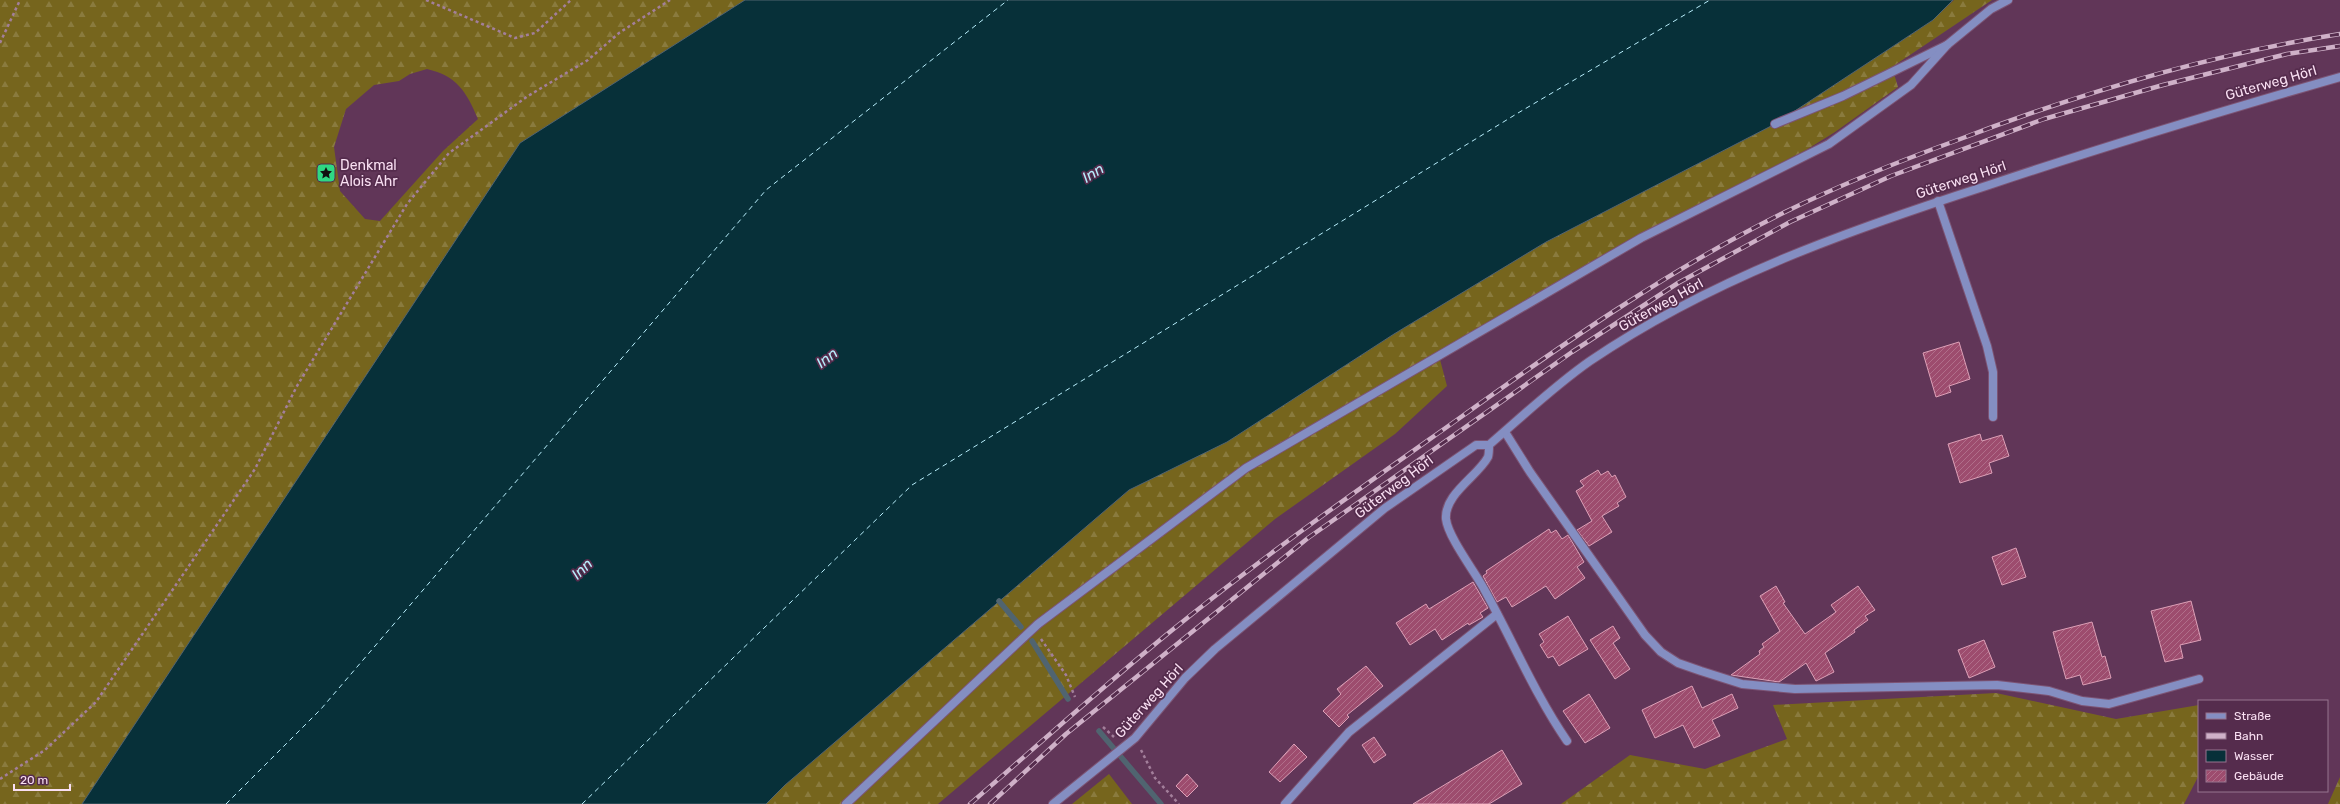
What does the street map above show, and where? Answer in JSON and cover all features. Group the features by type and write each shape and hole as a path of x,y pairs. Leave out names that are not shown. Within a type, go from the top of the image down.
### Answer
{"street":[{"path":"846,804 1033,628 1246,468 1641,238 1829,144 1911,85 1947,45 1991,9 2008,0"},
{"path":"1775,124 1843,96 1947,45"},
{"name":"Güterweg Hörl","path":"1053,804 1111,759 1135,738 1185,678 1215,649 1385,508 1476,445 1489,445 1544,396 1591,361 1666,315 1731,281 1802,250 1849,232 1938,201 2117,143 2340,77"},
{"path":"1938,201 1987,346 1993,372 1993,417"},
{"path":"1505,432 1530,472 1645,635 1661,652 1678,663 1742,684 1795,689 1997,685 2049,691 2082,701 2109,704 2199,679"},
{"path":"1489,445 1488,456 1457,491 1448,507 1446,519 1450,531 1497,614 1555,723 1567,741"},
{"path":"1285,804 1348,732 1497,614"}],"path":[{"path":"0,43 20,0"},
{"path":"426,0 515,38 535,33 571,0"},
{"path":"0,779 46,750 101,695 255,469 297,386 366,269 407,204 450,153 528,96 588,60 619,33 670,0"},
{"path":"1033,628 1066,675 1075,697"},
{"path":"1135,738 1155,778 1179,804"}],"green space":[{"path":"0,0 745,0 520,143 82,804 0,804","holes":["427,69 446,76 459,86 469,100 478,119 443,151 380,221 365,219 340,191 334,147 346,109 374,85 399,81 410,74"]},
{"path":"1954,0 1992,0 1892,67 1898,87 1835,132 1806,150 1630,239 1438,352 1447,386 1395,434 1275,519 938,804 766,804 785,785 1129,490 1227,441 1394,334 1546,242 1775,124 1933,20"},
{"path":"1996,693 2116,719 2198,705 2198,777 2184,804 1561,804 1630,755 1705,769 1787,739 1773,705"},
{"path":"1109,774 1132,804 1072,804"},
{"path":"2340,777 2340,804 2328,804"}],"water":[{"name":"Inn","path":"745,0 1953,0 1933,20 1775,124 1546,242 1394,334 1227,442 1129,490 785,785 766,804 82,804 520,143"}],"building":[{"path":"1959,342 1970,379 1949,386 1951,392 1936,397 1923,353"},
{"path":"1980,434 1982,441 2002,435 2009,456 1989,463 1992,473 1960,483 1948,444"},
{"path":"1598,470 1601,475 1608,471 1612,477 1615,475 1626,497 1617,503 1619,506 1602,516 1612,532 1589,546 1577,530 1592,521 1576,491 1584,486 1580,481"},
{"path":"1549,529 1551,533 1556,530 1562,539 1568,535 1584,562 1577,567 1585,578 1555,599 1546,586 1512,607 1506,597 1497,602 1483,576 1487,573 1486,571"},
{"path":"2016,548 2026,577 2002,585 1992,557"},
{"path":"1473,582 1488,608 1480,613 1483,617 1469,625 1468,623 1442,640 1435,629 1410,645 1396,623 1426,604 1429,609"},
{"path":"1776,586 1785,602 1783,603 1805,634 1836,612 1831,605 1858,586 1875,610 1865,616 1868,620 1854,630 1855,632 1825,653 1834,672 1816,681 1806,663 1779,682 1731,675 1760,654 1759,651 1764,647 1762,644 1780,631 1760,596"},
{"path":"2191,601 2201,640 2180,645 2183,658 2165,662 2151,611"},
{"path":"1568,616 1588,649 1559,666 1553,656 1548,658 1540,645 1544,642 1539,634"},
{"path":"2092,622 2102,657 2105,656 2111,678 2083,685 2080,675 2066,679 2053,632"},
{"path":"1613,626 1620,638 1613,643 1630,669 1615,679 1590,640"},
{"path":"1984,640 1995,667 1969,678 1958,650"},
{"path":"1366,666 1383,686 1347,715 1349,717 1339,727 1323,711 1341,694 1337,689"},
{"path":"1692,686 1702,708 1732,694 1738,708 1712,720 1720,736 1694,748 1683,725 1655,738 1642,710"},
{"path":"1589,694 1610,728 1585,743 1563,711"},
{"path":"1374,737 1386,755 1374,763 1362,745"},
{"path":"1294,744 1307,757 1280,782 1269,772"},
{"path":"1502,750 1522,784 1489,804 1413,804"},
{"path":"1187,774 1198,786 1187,797 1176,786"}],"waterway":[{"path":"999,601 1021,627"},
{"path":"1032,641 1068,699"},
{"path":"1099,731 1161,804"}],"ferry route":[{"path":"226,804 321,709 766,190 1008,0"},
{"path":"582,804 912,485 1518,113 1710,0"}],"railway":[{"path":"970,804 1145,652 1275,550 1574,337 1615,310 1699,259 1785,212 1827,192 1869,174 2002,123 2145,77 2193,64 2340,34"},
{"path":"990,804 1066,734 1308,538 1572,352 1678,283 1790,222 1891,176 2044,119 2163,85 2287,54 2340,46"}],"place":[{"name":"Denkmal Alois Ahr","path":"326,173"}]}
